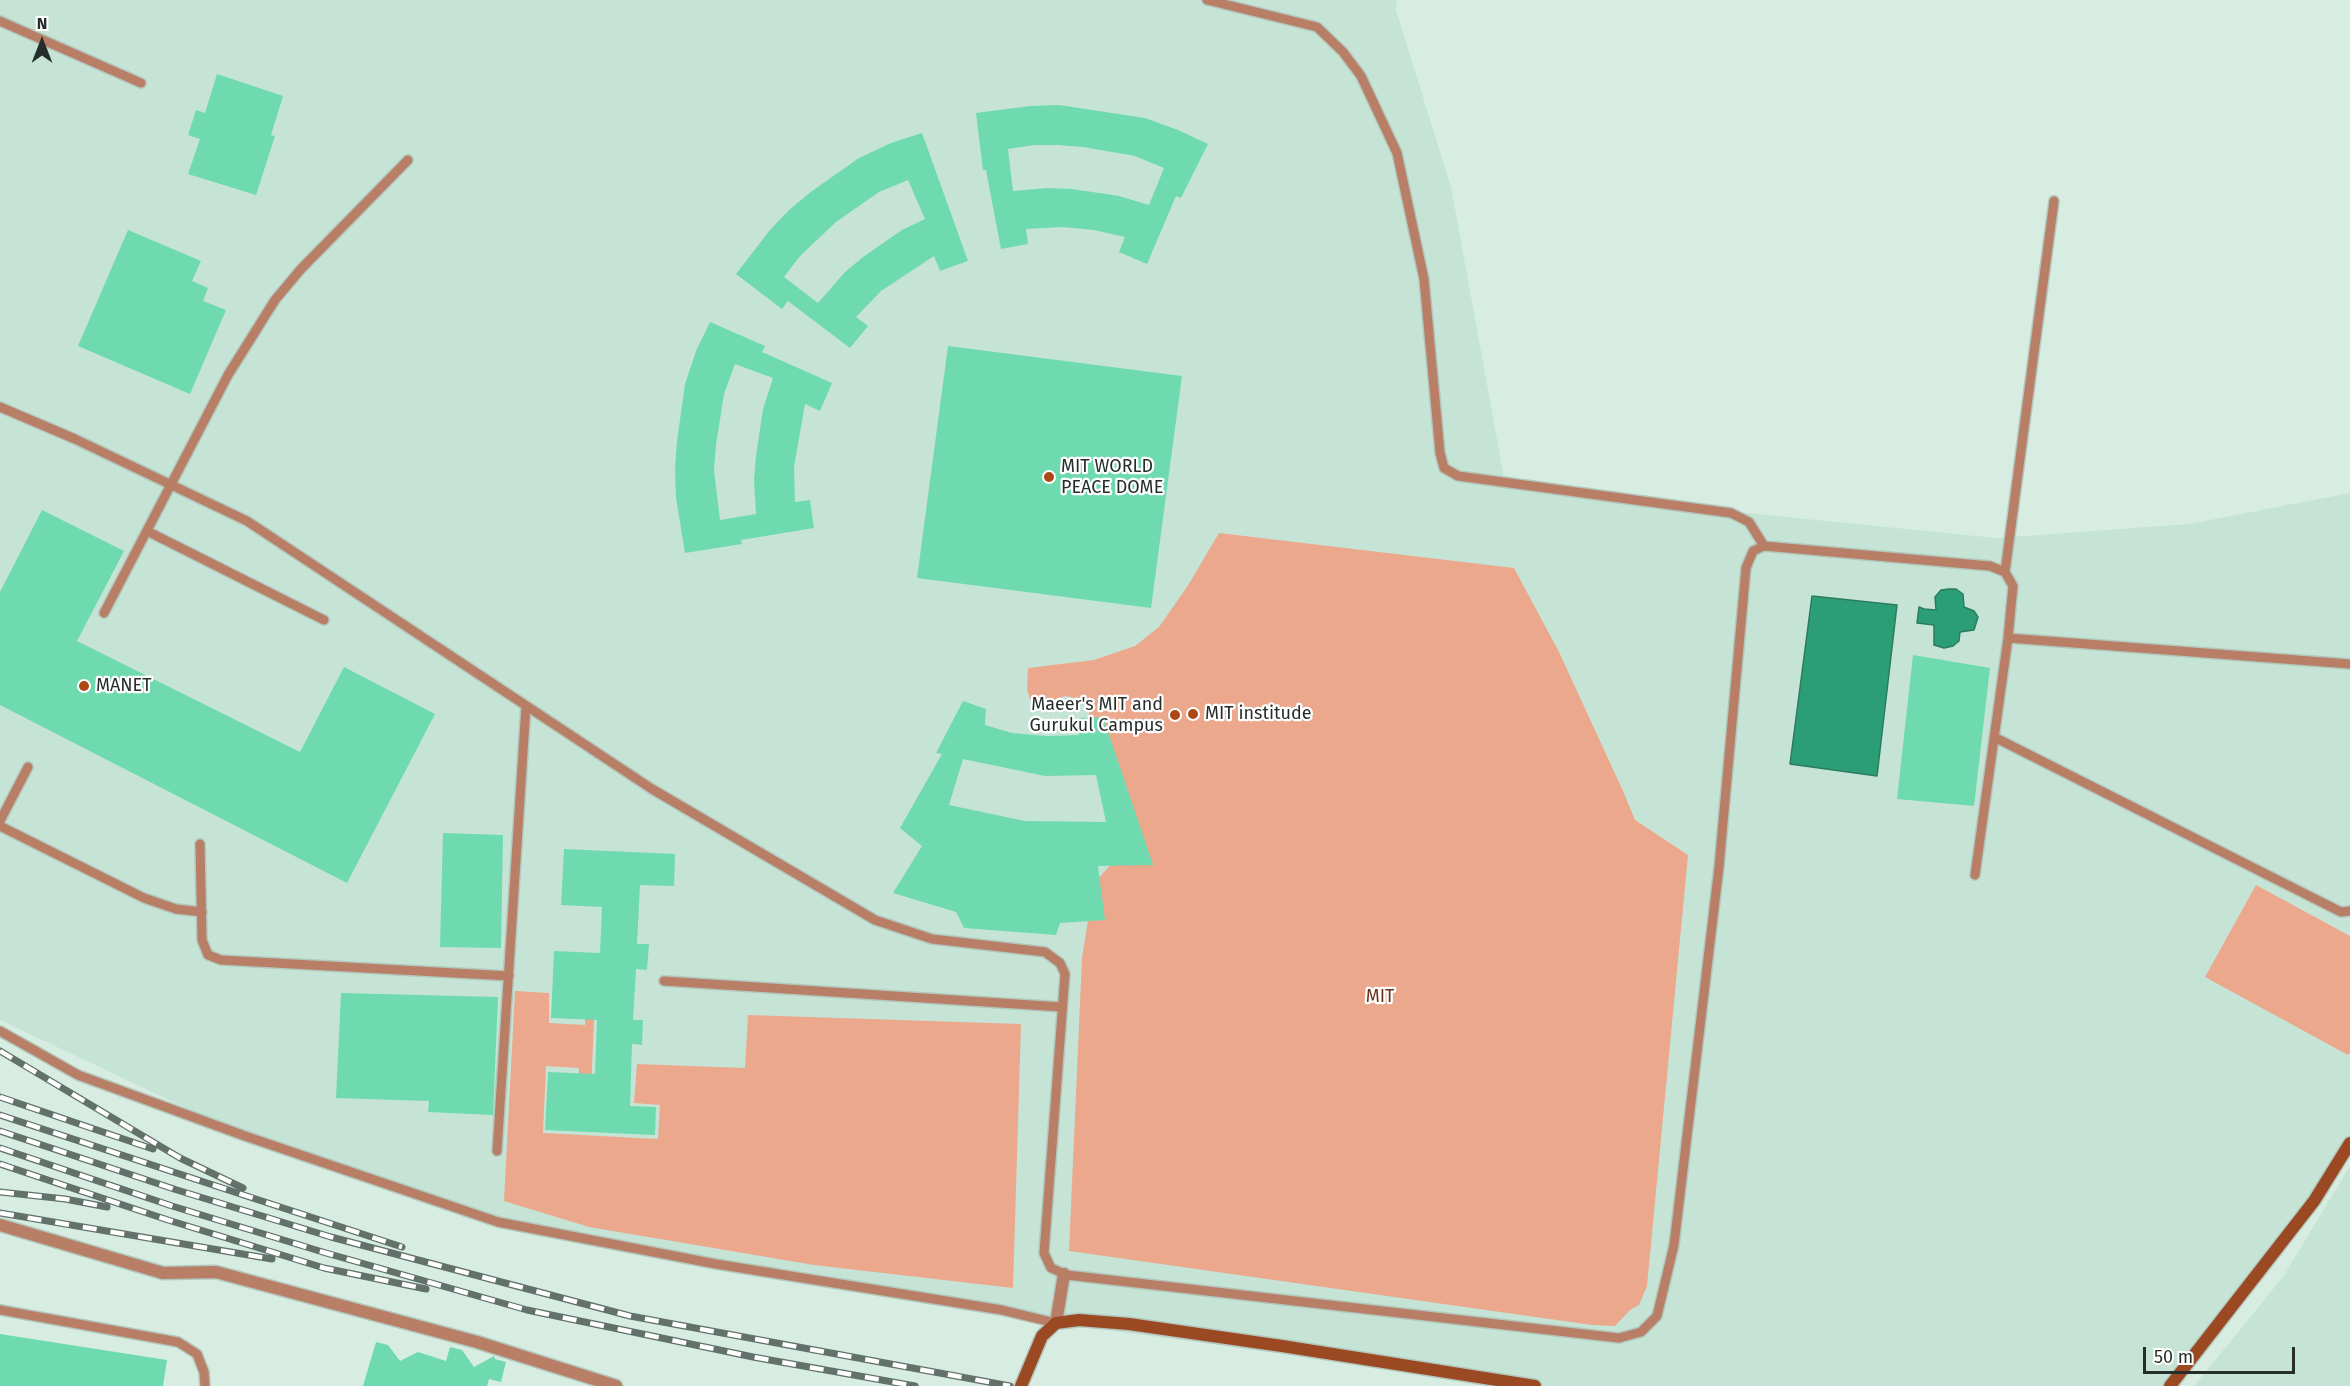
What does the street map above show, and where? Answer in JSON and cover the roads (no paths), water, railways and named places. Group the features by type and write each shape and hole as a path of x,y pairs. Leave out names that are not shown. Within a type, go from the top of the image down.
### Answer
{"street":[{"path":"2170,1386 2314,1201 2350,1143"},
{"path":"0,1225 163,1273 216,1272 477,1342 616,1386"},
{"path":"1056,1323 1064,1274"},
{"path":"1021,1386 1042,1335 1056,1323 1078,1320 1129,1324 1293,1347 1535,1386"}],"lane":[{"path":"1208,0 1317,27 1343,52 1361,76 1397,153 1417,244 1424,279 1440,453 1444,468 1458,476 1731,513 1749,522 1764,546"},
{"path":"0,21 141,83"},
{"path":"104,613 228,375 275,300 301,269 408,160"},
{"path":"1975,875 2008,638 2013,586 2005,572 2054,201"},
{"path":"0,406 248,521 652,789 875,920 932,939 1044,952 1060,963 1065,974 1044,1253 1051,1268 1064,1274 1619,1338 1641,1332 1657,1316 1674,1245 1719,867 1746,568 1753,551 1764,546 1990,566 2005,572"},
{"path":"147,531 324,620"},
{"path":"2008,638 2350,664"},
{"path":"497,1151 526,706"},
{"path":"1994,737 2341,912 2350,911"},
{"path":"28,768 0,823 144,898 176,909 202,912"},
{"path":"200,844 202,940 208,955 221,960 509,976"},
{"path":"664,981 1062,1007"},
{"path":"0,1031 78,1075 245,1136 498,1222 716,1264 1002,1310 1056,1323"},
{"path":"0,1310 178,1342 197,1354 204,1372 205,1386"}],"railway":[{"path":"0,1051 180,1158 243,1188"},
{"path":"0,1097 153,1149"},
{"path":"0,1115 402,1247"},
{"path":"0,1131 177,1190 331,1237 630,1316 1010,1386"},
{"path":"0,1148 172,1206 326,1253 527,1310 753,1357 915,1386"},
{"path":"0,1164 168,1220 324,1268 426,1289"},
{"path":"0,1192 65,1199 107,1207"},
{"path":"0,1213 272,1259"}],"place":[{"name":"MIT WORLD PEACE DOME","path":"1049,477"},
{"name":"MANET","path":"84,686"},
{"name":"MIT institude","path":"1193,714"},
{"name":"Maeer's MIT and Gurukul Campus","path":"1175,715"}],"park label":[{"name":"MIT","path":"1380,997"}]}
